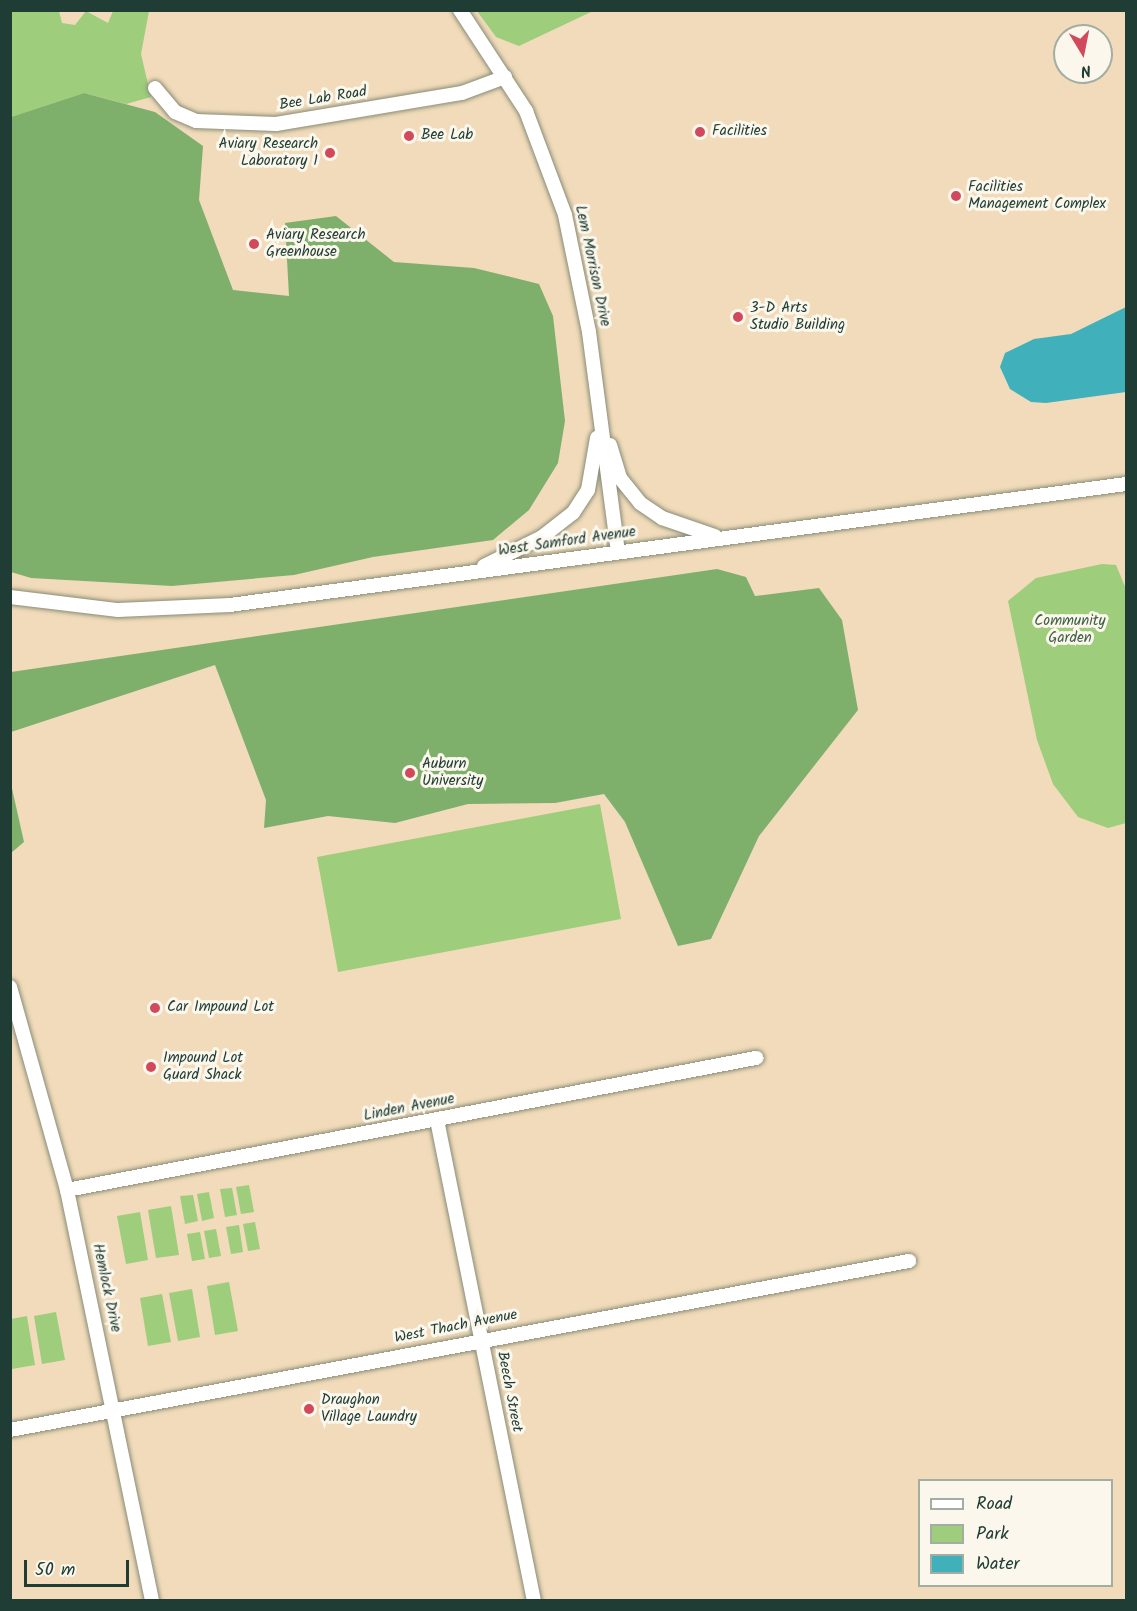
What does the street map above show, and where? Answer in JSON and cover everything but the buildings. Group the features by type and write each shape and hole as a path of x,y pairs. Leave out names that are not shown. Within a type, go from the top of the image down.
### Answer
{"street":[{"name":"Lem Morrison Drive","path":"460,10 506,77 541,145 566,215 586,309 618,552"},
{"name":"Bee Lab Road","path":"155,88 175,112 196,121 276,124 462,93 506,77"},
{"path":"600,421 620,478 640,503 662,518 722,538"},
{"path":"474,571 542,537 573,513 588,490 600,421"},
{"name":"West Samford Avenue","path":"10,597 118,610 180,609 1126,484"},
{"name":"Hemlock Drive","path":"10,987 67,1190 116,1409 152,1600"},
{"name":"Linden Avenue","path":"67,1190 756,1058"},
{"name":"Beech Street","path":"437,1120 534,1600"},
{"name":"West Thach Avenue","path":"10,1430 482,1339 909,1261"}],"green space":[{"path":"11,11 59,11 62,23 75,25 86,11 108,23 113,11 149,11 141,54 151,97 126,104 84,93 11,117"},
{"path":"477,11 593,11 519,46 496,37"},
{"path":"84,93 155,112 203,146 199,200 233,290 289,296 285,223 336,216 394,262 474,268 539,284 553,316 565,421 558,463 529,510 493,540 373,557 294,575 172,586 31,578 11,572 11,117"},
{"name":"Community Garden","path":"1102,564 1116,565 1126,589 1126,823 1108,828 1078,817 1053,784 1037,740 1008,601 1036,578"},
{"path":"717,569 746,577 755,596 819,588 842,620 858,710 759,836 711,939 678,946 625,822 604,794 555,803 468,804 395,823 328,816 264,828 266,800 215,665 11,732 11,672"},
{"path":"11,784 24,842 10,853"},
{"path":"600,804 621,919 338,972 317,857"},
{"path":"249,1185 254,1212 241,1214 236,1187"},
{"path":"232,1188 237,1215 225,1217 220,1189"},
{"path":"209,1192 214,1218 202,1221 197,1194"},
{"path":"193,1195 198,1221 185,1224 180,1196"},
{"path":"171,1206 179,1255 156,1258 148,1210"},
{"path":"140,1212 148,1260 126,1264 117,1216"},
{"path":"255,1222 260,1249 248,1251 243,1224"},
{"path":"239,1225 243,1252 231,1254 226,1227"},
{"path":"216,1229 221,1256 209,1258 204,1231"},
{"path":"200,1232 205,1259 192,1261 187,1234"},
{"path":"229,1282 238,1331 215,1335 207,1286"},
{"path":"192,1289 200,1337 178,1341 169,1293"},
{"path":"162,1294 171,1342 148,1346 140,1298"},
{"path":"56,1312 65,1360 42,1364 34,1316"},
{"path":"27,1316 35,1365 12,1369 11,1319"}],"water":[{"path":"1126,307 1126,392 1046,403 1031,402 1010,389 1000,367 1005,353 1034,339 1071,334"}],"place":[{"name":"Facilities","path":"700,132"},
{"name":"Bee Lab","path":"409,136"},
{"name":"Aviary Research Laboratory 1","path":"330,153"},
{"name":"Facilities Management Complex","path":"956,196"},
{"name":"Aviary Research Greenhouse","path":"254,244"},
{"name":"3-D Arts Studio Building","path":"738,317"},
{"name":"Auburn University","path":"410,773"},
{"name":"Car Impound Lot","path":"155,1008"},
{"name":"Impound Lot Guard Shack","path":"151,1067"},
{"name":"Draughon Village Laundry","path":"309,1409"}]}
